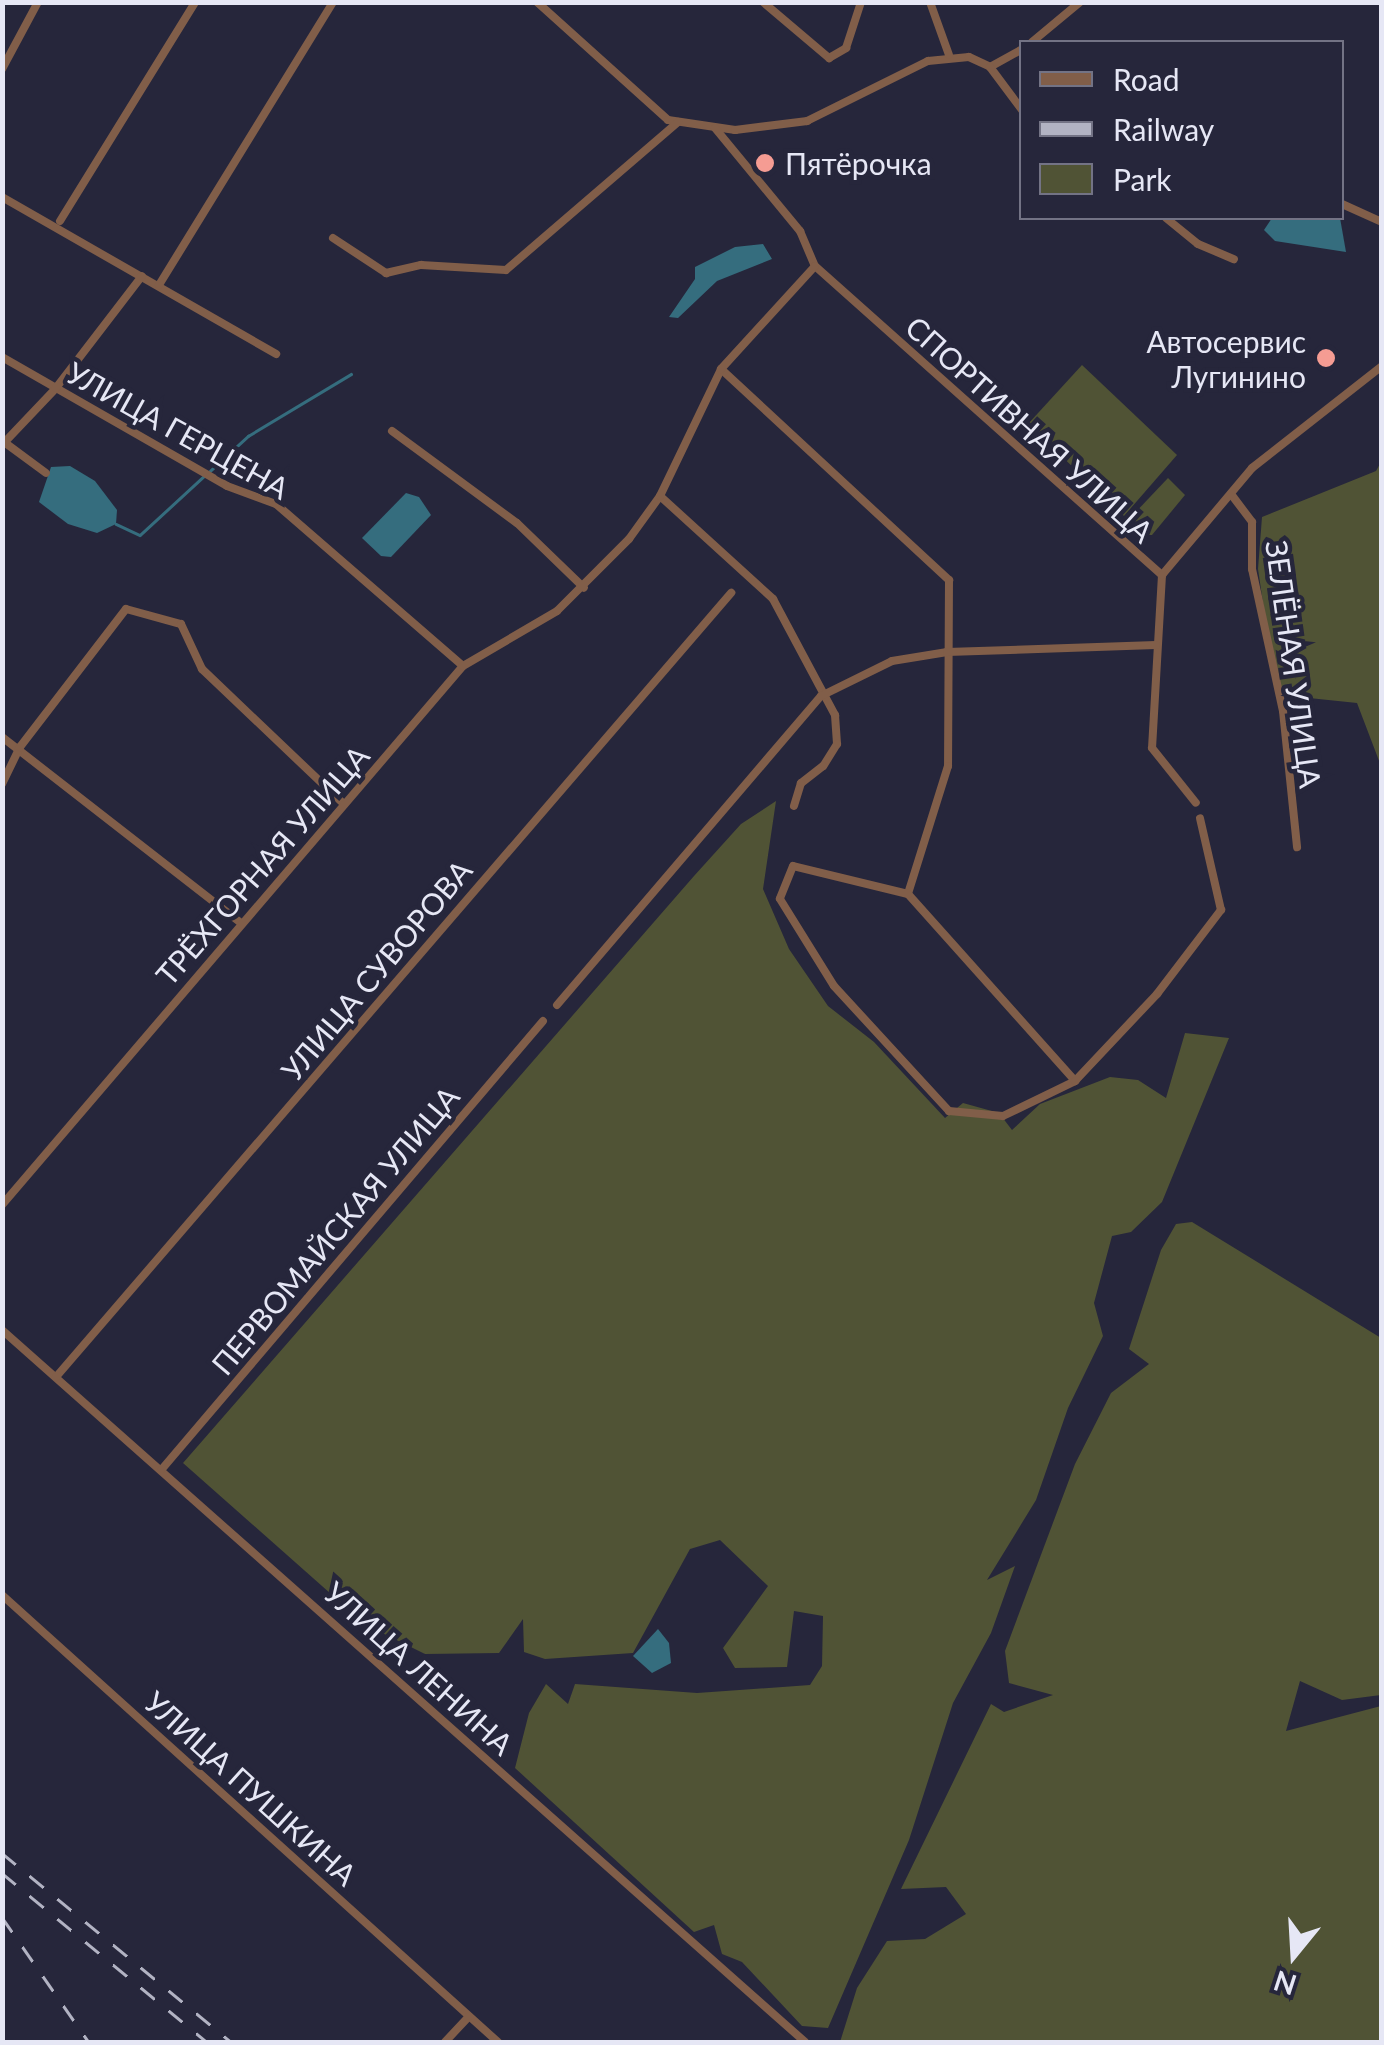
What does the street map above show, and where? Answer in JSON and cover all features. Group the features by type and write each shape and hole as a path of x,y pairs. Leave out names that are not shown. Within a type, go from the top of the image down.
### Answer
{"street":[{"path":"2,70 38,2"},
{"path":"60,221 195,2"},
{"path":"160,286 333,2"},
{"path":"537,2 668,120 716,128 807,121 948,55 990,67 1019,106"},
{"path":"763,2 829,58 846,48 861,2"},
{"path":"930,2 948,55"},
{"path":"1034,40 1080,2"},
{"path":"990,67 1019,51"},
{"path":"332,238 386,273 421,265 506,270 678,122"},
{"name":"СПОРТИВНАЯ УЛИЦА","path":"716,128 800,231 815,266 1162,575 1152,748 1196,803"},
{"path":"2,197 276,354"},
{"path":"1344,205 1382,222"},
{"path":"1168,220 1198,244 1234,258"},
{"name":"ТРЁХГОРНАЯ УЛИЦА","path":"2,1205 240,922 463,666 584,588 660,496 720,369 815,266"},
{"path":"46,473 4,444 56,388 142,276"},
{"name":"УЛИЦА ГЕРЦЕНА","path":"2,357 227,486 276,504 463,666"},
{"path":"1162,575 1252,468 1382,366"},
{"path":"720,369 949,580 948,766 908,894"},
{"path":"392,431 517,523 584,588"},
{"name":"ЗЕЛЁНАЯ УЛИЦА","path":"1231,494 1252,522 1252,569 1282,711 1297,847"},
{"path":"660,496 774,599 821,696 835,715 837,744 823,766 801,783 794,806"},
{"name":"УЛИЦА СУВОРОВА","path":"56,1376 731,592"},
{"path":"2,784 20,747 126,609 181,624 202,668 344,804"},
{"path":"556,1004 821,696 892,660 947,652 1156,645"},
{"path":"2,736 240,922"},
{"path":"908,894 894,896 793,866 780,899 834,986 949,1111 1004,1116 1075,1081 1157,994 1221,910 1200,818"},
{"path":"908,894 1075,1081"},
{"name":"ПЕРВОМАЙСКАЯ УЛИЦА","path":"162,1469 543,1021"},
{"name":"УЛИЦА ЛЕНИНА","path":"2,1330 805,2042"},
{"name":"УЛИЦА ПУШКИНА","path":"2,1595 498,2042"},
{"path":"445,2042 469,2016"}],"green space":[{"path":"1082,365 1177,455 1124,516 1028,424"},
{"path":"1381,462 1381,766 1357,703 1290,696 1275,684 1258,569 1262,517 1376,471"},
{"path":"1168,478 1185,495 1152,535 1144,535 1132,516"},
{"path":"776,801 763,889 789,949 828,1006 874,1042 945,1118 963,1103 999,1113 1012,1130 1040,1104 1110,1077 1138,1080 1166,1098 1185,1033 1229,1038 1162,1202 1131,1232 1112,1236 1094,1303 1103,1336 1068,1408 1036,1500 987,1580 1015,1566 991,1633 953,1703 909,1840 828,2028 802,2026 742,1962 722,1954 714,1925 694,1932 515,1768 529,1713 546,1684 568,1704 575,1684 697,1693 810,1685 822,1666 823,1616 794,1611 787,1667 735,1668 723,1648 768,1586 720,1540 690,1549 633,1653 545,1659 524,1652 523,1619 499,1653 425,1654 366,1625 183,1463 694,876 741,824"},
{"path":"1192,1222 1381,1338 1381,1695 1342,1700 1300,1681 1286,1731 1381,1706 1381,2042 840,2042 857,1988 887,1941 925,1939 966,1914 946,1887 901,1889 991,1704 1004,1712 1053,1695 1009,1683 1005,1651 1075,1464 1111,1393 1149,1364 1129,1349 1161,1250 1176,1224"}],"water":[{"path":"1271,220 1340,220 1346,252 1275,241 1264,230"},
{"path":"763,244 772,259 717,281 678,318 669,317 695,279 695,267 735,247"},
{"path":"70,466 95,481 117,510 116,524 97,533 68,524 39,502 51,467"},
{"path":"406,493 419,497 431,515 391,557 381,556 362,538"},
{"path":"658,1629 669,1643 671,1663 652,1673 633,1656"}],"waterway":[{"path":"210,471 248,436 351,374"},
{"path":"116,524 140,535 204,476"}],"railway":[{"path":"2,1853 231,2042"},
{"path":"2,1873 207,2042"},
{"path":"2,1917 89,2042"}],"place":[{"name":"Пятёрочка","path":"765,163"},
{"name":"Автосервис Лугинино","path":"1326,358"}]}
